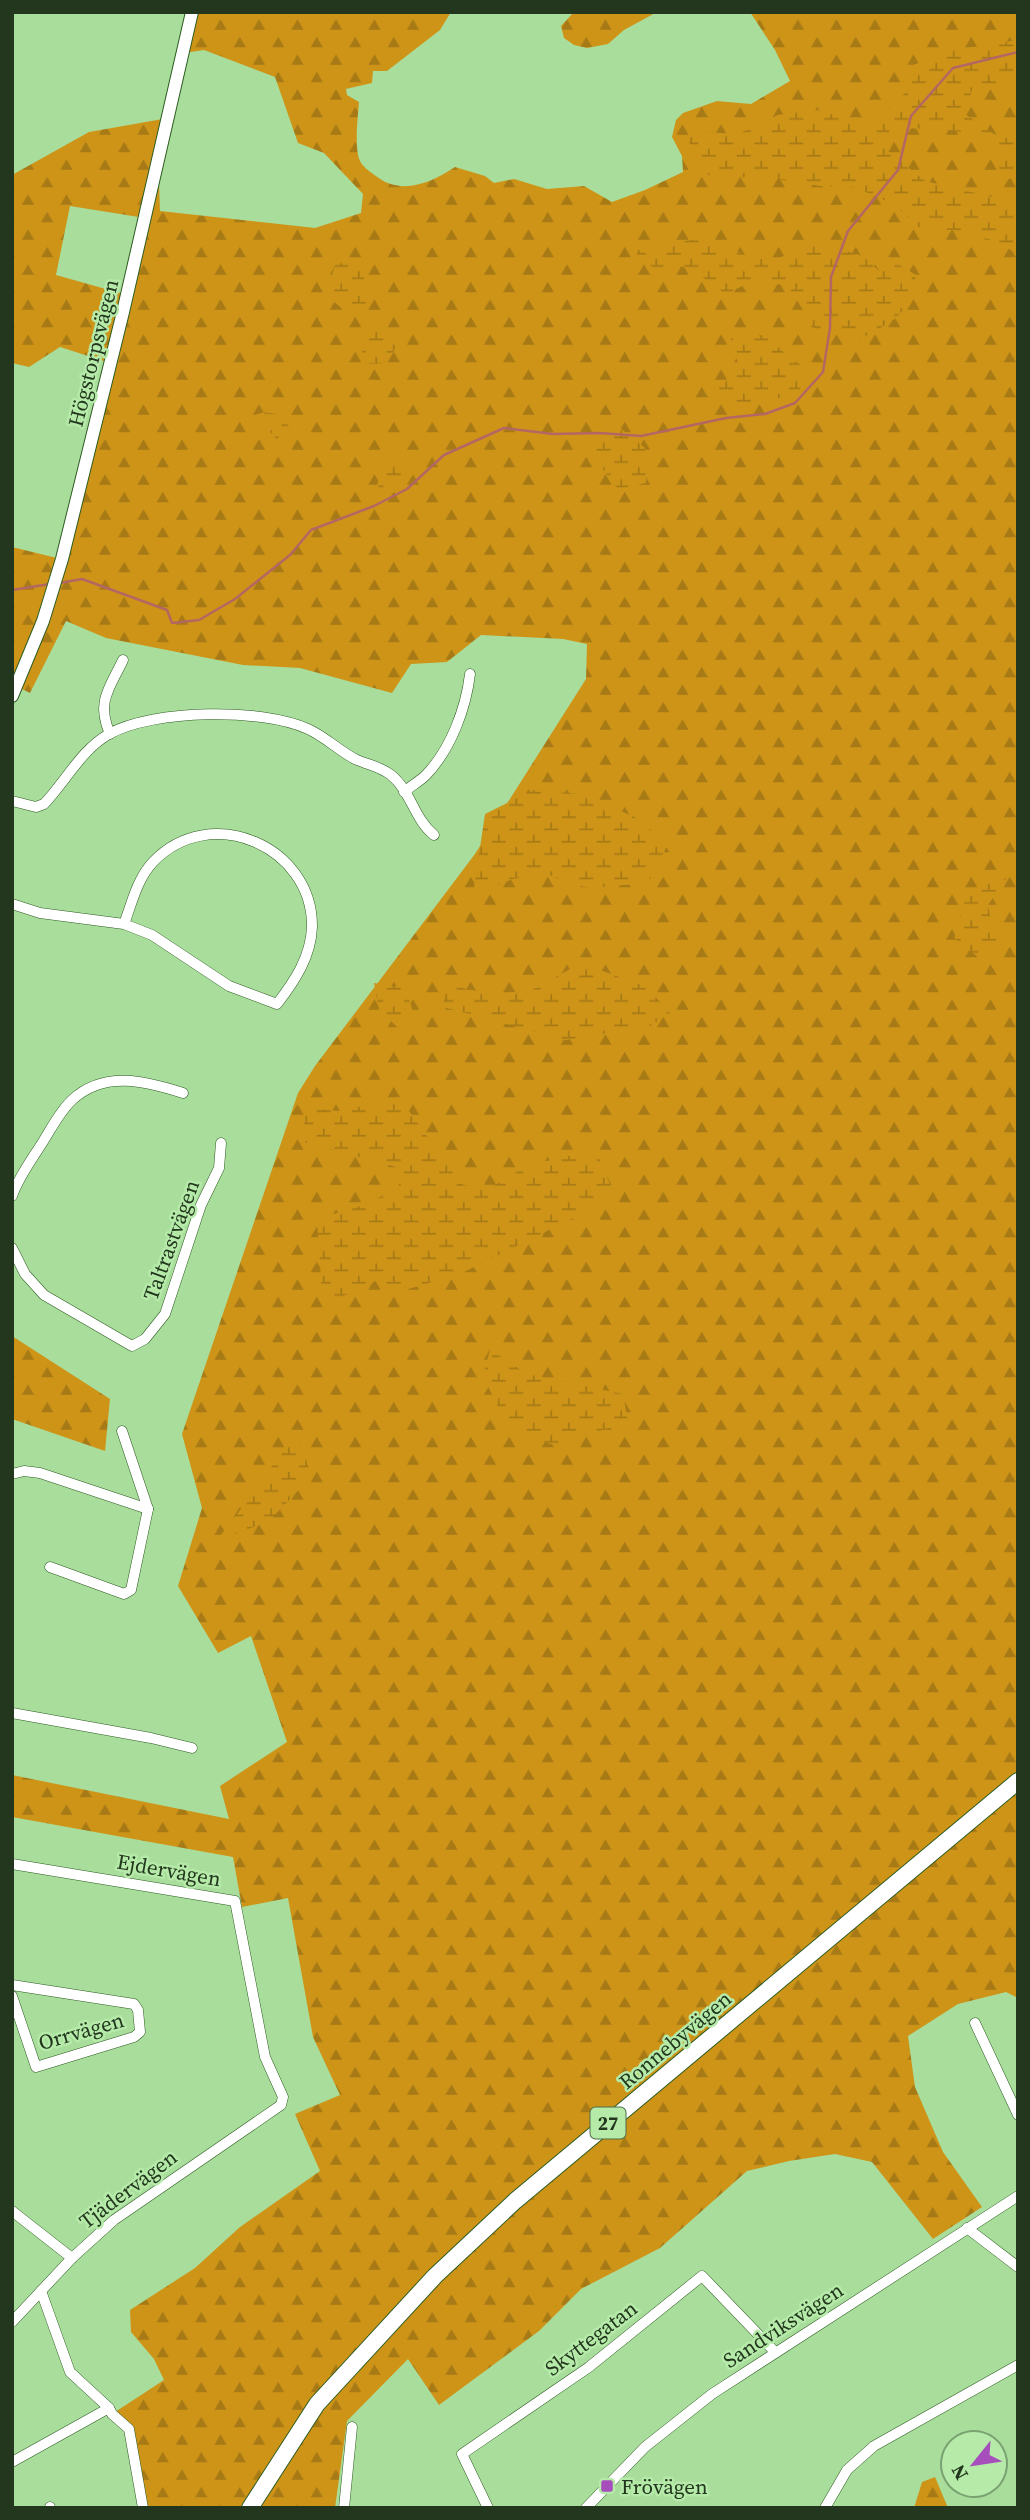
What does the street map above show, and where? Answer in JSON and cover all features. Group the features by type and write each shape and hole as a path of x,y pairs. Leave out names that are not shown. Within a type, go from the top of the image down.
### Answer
{"main road":[{"name":"Ronnebyvägen","path":"250,2508 317,2404 403,2308 473,2239 514,2201 1016,1782"}],"street":[{"name":"Högstorpsvägen","path":"12,696 43,621 62,559 123,312 192,12"},
{"path":"110,734 104,721 102,706 123,660"},
{"path":"404,792 424,777 451,736 461,718 470,674"},
{"path":"12,801 36,807 44,804 92,747 110,734 162,719 218,714 266,717 288,722 317,734 356,759 393,776 420,822 434,835"},
{"path":"12,904 40,914 124,924 152,935 229,986 276,1004 295,980 308,952 312,928 310,905 301,882 286,862 266,845 243,837 221,834 199,836 179,843 152,862 135,890 124,924"},
{"path":"13,1188 72,1100 96,1084 121,1079 149,1082 183,1093"},
{"name":"Taltrastvägen","path":"12,1248 25,1274 44,1295 132,1346 145,1339 165,1314 201,1205 219,1168 221,1143"},
{"path":"50,1567 124,1594 131,1590 148,1509 122,1431"},
{"path":"12,1474 24,1471 40,1473 148,1509"},
{"path":"12,1713 192,1748"},
{"name":"Ejdervägen","path":"12,1864 235,1901 260,2036 265,2057 283,2097 281,2105"},
{"name":"Orrvägen","path":"12,1985 134,2004 138,2010 141,2032 134,2037 36,2067 12,1996"},
{"path":"975,2024 1018,2115"},
{"name":"Tjädervägen","path":"12,2322 72,2258 114,2220 281,2105"},
{"name":"Sandviksvägen","path":"586,2508 645,2447 712,2394 1018,2196"},
{"path":"12,2211 72,2258"},
{"path":"967,2228 1018,2267"},
{"name":"Skyttegatan","path":"488,2508 463,2454 589,2367 702,2276 775,2352"},
{"path":"41,2291 70,2372 130,2428 143,2508"},
{"path":"825,2508 847,2470 874,2446 1018,2365"},
{"path":"12,2462 110,2411"},
{"path":"344,2508 352,2427"}],"green space":[{"path":"192,12 451,12 440,30 387,71 373,71 372,83 346,89 347,95 359,102 357,148 363,165 371,173 396,185 426,182 455,167 485,176 494,183 514,179 547,189 584,186 612,202 683,172 682,156 672,137 676,120 683,113 717,101 751,104 790,81 775,50 750,12 1018,12 1018,1998 1006,1992 958,2004 908,2036 915,2087 943,2152 982,2207 933,2239 872,2162 835,2154 747,2171 660,2248 581,2289 539,2331 439,2405 408,2359 347,2421 335,2508 143,2508 130,2429 112,2414 164,2380 154,2359 131,2332 130,2310 195,2268 240,2227 320,2171 295,2114 340,2095 313,2037 288,1898 242,1907 233,1857 12,1817 12,1775 229,1819 220,1786 287,1742 251,1636 218,1653 178,1586 202,1508 182,1434 298,1093 315,1066 475,854 586,679 587,644 563,639 481,635 447,662 411,664 392,693 300,668 243,665 106,638 66,621 30,693 12,684 12,547 61,559 110,363 60,347 29,367 12,363 12,175 89,132 174,117 159,182 160,211 315,228 361,213 363,194 324,153 298,143 275,77 204,50 184,53","holes":["70,206 145,218 127,295 56,275"]},
{"path":"574,12 657,12 624,30 608,44 587,48 574,45 564,38 561,26"},
{"path":"1018,40 1018,89 974,82 965,114 994,134 1018,142 1018,176 999,182 999,154 974,134 941,129 890,128 884,148 925,181 1017,203 1018,255 999,242 959,231 918,227 894,204 854,187 707,175 687,139 702,132 738,134 778,115 817,110 870,126 905,93 911,66 948,51"},
{"path":"702,238 753,258 776,260 812,241 863,256 879,271 898,264 916,275 903,310 881,328 858,340 836,331 818,334 788,286 755,280 726,294 698,274 672,262 660,274 634,251"},
{"path":"336,262 360,268 372,299 351,316 326,295"},
{"path":"384,326 403,338 385,363 368,364 357,339"},
{"path":"765,335 790,358 809,370 797,395 748,403 720,404 711,389 740,371 731,338"},
{"path":"264,412 278,414 296,434 282,445 255,415"},
{"path":"614,423 645,448 646,483 618,489 590,452"},
{"path":"386,452 417,472 387,495 377,485"},
{"path":"533,790 579,794 635,817 668,844 648,883 590,888 567,883 546,873 513,879 473,894 485,814"},
{"path":"1007,878 988,905 999,949 979,958 954,938 965,898 994,881"},
{"path":"581,963 644,986 671,1012 650,1026 566,1040 443,1007 446,985 493,994 530,991"},
{"path":"374,983 405,988 413,1011 401,1031 379,1009"},
{"path":"387,1101 409,1111 461,1184 485,1191 528,1165 596,1150 611,1187 571,1219 466,1271 390,1295 380,1279 337,1299 322,1293 317,1219 367,1204 399,1186 396,1167 304,1142 305,1108 340,1111"},
{"path":"12,1336 110,1399 105,1451 12,1419"},
{"path":"490,1350 527,1374 623,1394 628,1422 554,1445 510,1432 483,1376"},
{"path":"297,1435 312,1476 269,1521 215,1542 276,1461"},
{"path":"935,2477 939,2487 939,2499 944,2499 948,2508 914,2508 922,2482"}],"waterway":[{"path":"60,583 82,579 167,610 172,623 199,620 235,599 290,555 311,530 374,506 407,489 444,455 504,428 553,434 641,436 726,418 765,414 795,403 823,372 830,328 831,277 848,231 898,170 911,116 953,68 1018,52"},
{"path":"12,590 50,584"}],"place":[{"name":"Frövägen","path":"607,2486"}]}
